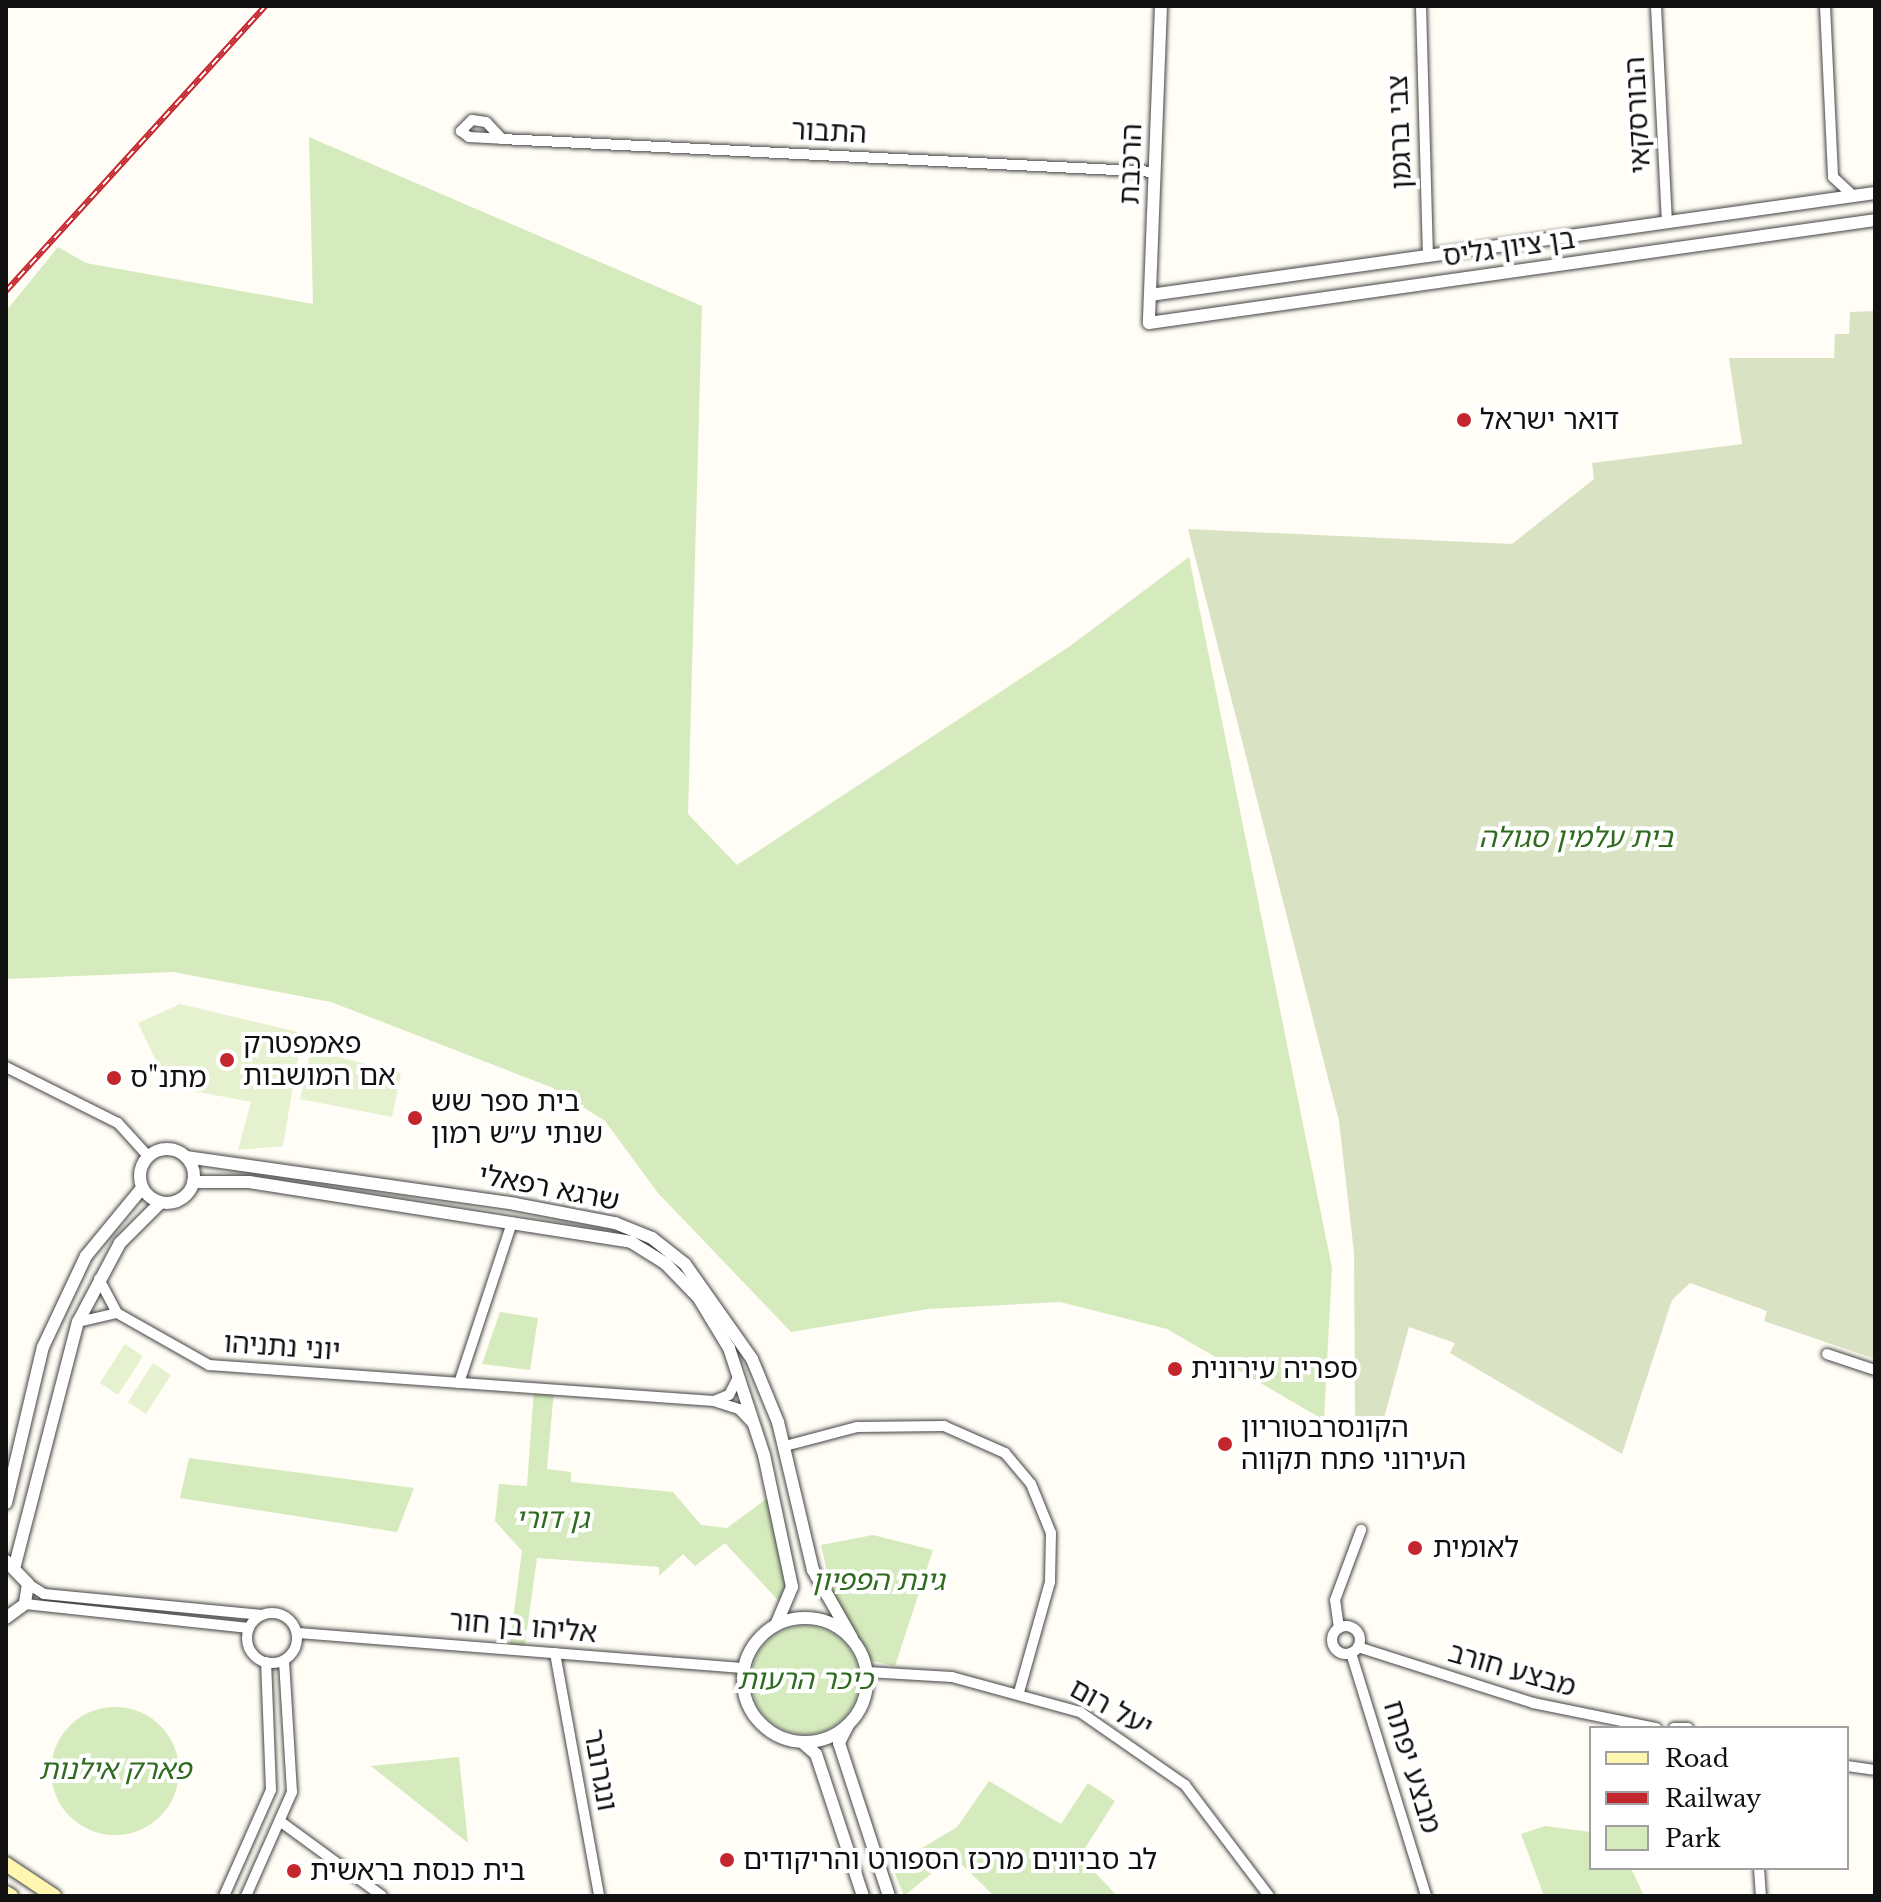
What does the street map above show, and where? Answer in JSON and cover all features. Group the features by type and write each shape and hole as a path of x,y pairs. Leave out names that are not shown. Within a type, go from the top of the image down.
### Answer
{"main road":[{"path":"6,1864 54,1896"}],"street":[{"name":"הרכבת","path":"1149,323 1161,6"},
{"name":"צבי ברגמן","path":"1421,6 1428,257"},
{"name":"הבורסקאי","path":"1656,6 1667,222"},
{"path":"1825,6 1833,177 1854,196"},
{"name":"התבור","path":"502,139 1155,172"},
{"name":"בן ציון גליס","path":"1150,295 1875,193"},
{"name":"בן ציון גליס","path":"1149,323 1875,220"},
{"path":"6,1067 118,1123 148,1156"},
{"path":"142,1188 160,1203 177,1202 193,1182 186,1157 163,1149 148,1156"},
{"path":"6,1503 43,1347 86,1256 142,1188 148,1156"},
{"name":"שרגא רפאלי","path":"186,1157 515,1204 615,1223 652,1238 685,1264 752,1359 785,1446"},
{"name":"שרגא רפאלי","path":"193,1182 249,1182 631,1242 665,1263 698,1297 738,1377 764,1455 792,1587 776,1625"},
{"path":"160,1203 99,1277 78,1322 11,1563 28,1584 44,1594 284,1615 297,1633 284,1660 292,1792 246,1896"},
{"path":"459,1383 512,1223"},
{"path":"78,1322 117,1313 100,1293 99,1277"},
{"name":"יוני נתניהו","path":"117,1313 209,1365 714,1401 739,1409 754,1426"},
{"path":"1827,1354 1875,1370"},
{"path":"714,1401 729,1395 738,1377"},
{"path":"889,1896 839,1743 865,1698 867,1672 852,1638 813,1570 785,1446 857,1427 944,1426 1005,1453 1031,1484 1051,1533 1050,1582 1019,1692"},
{"path":"1355,1650 1357,1632 1339,1628 1335,1600 1361,1530"},
{"path":"8,1618 25,1604 28,1584"},
{"path":"25,1604 249,1628"},
{"path":"224,1896 271,1790 266,1662 248,1645 249,1628 262,1615"},
{"path":"852,1638 821,1620 776,1625 744,1668 751,1709 781,1737 802,1742 816,1754 863,1896"},
{"name":"מבצע יפתח","path":"1339,1628 1333,1644 1355,1650 1426,1896"},
{"name":"אליהו בן חור","path":"297,1633 744,1668"},
{"name":"מבצע חורב","path":"1355,1650 1533,1703 1646,1726"},
{"name":"ונגרובר","path":"555,1653 599,1896"},
{"path":"266,1662 284,1660"},
{"name":"יעל רום","path":"867,1672 952,1677 1019,1692 1080,1712 1185,1785 1269,1896"},
{"path":"802,1742 849,1724"},
{"path":"1849,1766 1875,1770"},
{"path":"281,1822 382,1896"},
{"path":"1759,1870 1761,1896"}],"green space":[{"path":"309,137 702,306 688,814 737,865 1070,646 1189,557 1332,1268 1324,1420 1167,1329 1060,1302 928,1309 791,1332 658,1193 605,1121 553,1088 331,1002 174,972 6,979 6,311 58,247 86,263 313,304"},
{"name":"בית עלמין סגולה","path":"1875,311 1875,1359 1764,1321 1767,1311 1690,1283 1672,1300 1622,1454 1450,1353 1455,1343 1409,1327 1382,1425 1355,1417 1354,1253 1339,1121 1188,529 1512,544 1594,479 1592,463 1742,444 1729,358 1834,358 1835,334 1849,334 1850,312"},
{"name":"פאמפטרק אם המושבות","path":"180,1004 302,1033 283,1146 238,1150 251,1102 168,1086 138,1023"},
{"path":"311,1050 401,1073 392,1117 300,1099"},
{"path":"500,1312 538,1318 530,1370 482,1364"},
{"path":"125,1344 143,1356 118,1395 100,1383"},
{"path":"153,1363 171,1375 146,1414 128,1402"},
{"name":"גן דורי","path":"534,1389 554,1390 547,1469 571,1472 571,1482 673,1492 701,1525 727,1528 772,1495 792,1587 787,1610 725,1543 695,1566 683,1554 659,1576 659,1567 537,1558 524,1651 509,1650 522,1551 495,1521 499,1484 527,1486"},
{"path":"189,1458 414,1488 397,1532 180,1498"},
{"name":"גינת הפפיון","path":"873,1535 933,1550 895,1666 872,1661 832,1593 821,1545"},
{"name":"כיכר הרעות","path":"805,1626 826,1630 843,1642 855,1659 859,1680 855,1701 843,1718 826,1730 805,1734 784,1730 767,1718 755,1701 751,1680 755,1659 767,1642 784,1630"},
{"name":"פארק אילנות","path":"115,1707 140,1712 160,1726 174,1746 179,1771 174,1796 160,1816 140,1830 115,1835 90,1830 70,1816 56,1796 51,1771 56,1746 70,1726 90,1712"},
{"path":"459,1757 468,1843 371,1766"},
{"path":"989,1781 1061,1824 1088,1783 1115,1801 1080,1856 1117,1896 994,1896 953,1856 904,1896 892,1866 957,1827"},
{"path":"1545,1826 1589,1832 1589,1870 1632,1870 1644,1896 1544,1896 1521,1834"}],"railway":[{"path":"6,291 265,6"}],"place":[{"name":"דואר ישראל","path":"1464,420"},
{"name":"פאמפטרק אם המושבות","path":"227,1060"},
{"name":"מתנ\"ס","path":"114,1078"},
{"name":"בית ספר שש שנתי ע״ש רמון","path":"415,1118"},
{"name":"ספריה עירונית","path":"1175,1369"},
{"name":"הקונסרבטוריון העירוני פתח תקווה","path":"1225,1444"},
{"name":"לאומית","path":"1415,1548"},
{"name":"לב סביונים מרכז הספורט והריקודים","path":"727,1860"},
{"name":"בית כנסת בראשית","path":"294,1871"}]}
